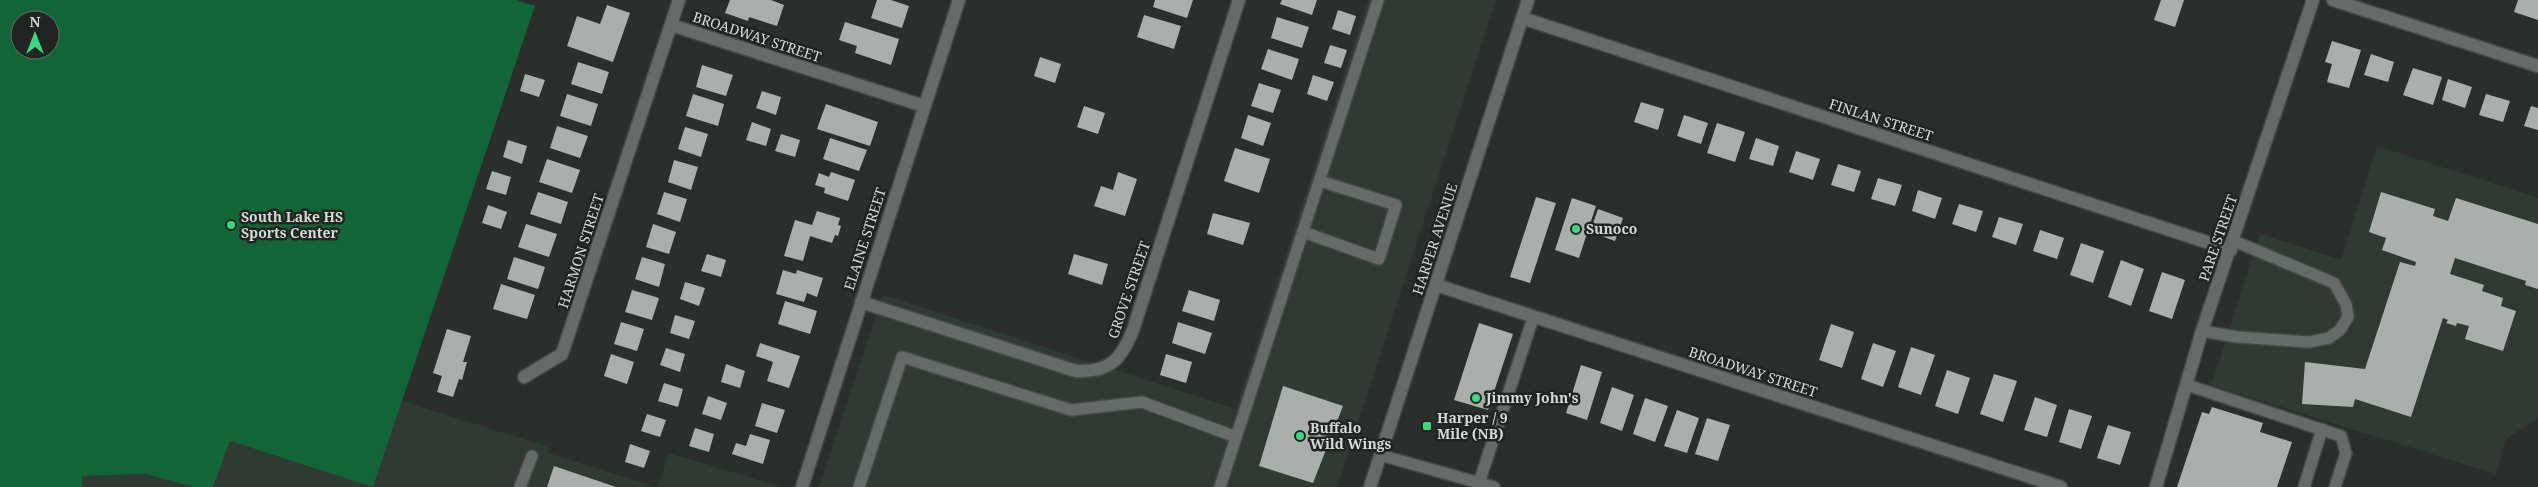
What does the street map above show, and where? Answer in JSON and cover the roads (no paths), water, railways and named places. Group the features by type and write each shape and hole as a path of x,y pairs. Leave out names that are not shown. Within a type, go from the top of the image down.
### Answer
{"street":[{"path":"671,25 679,0"},
{"name":"ELAINE STREET","path":"802,487 959,0"},
{"name":"GROVE STREET","path":"861,302 1076,371 1103,369 1116,360 1127,344 1133,330 1239,0"},
{"name":"HARPER AVENUE","path":"1370,487 1528,0"},
{"name":"PARE STREET","path":"2156,487 2202,331 2314,0"},
{"path":"2333,0 2538,66"},
{"name":"FINLAN STREET","path":"1522,18 2232,246"},
{"name":"BROADWAY STREET","path":"641,115 671,25 924,106"},
{"name":"HARMON STREET","path":"524,377 562,354 641,115"},
{"name":"BROADWAY STREET","path":"1436,285 1533,318 2061,487"}],"lane":[{"path":"1220,487 1378,0"},
{"path":"1303,232 1379,259 1396,205 1320,181"},
{"path":"2202,331 2238,337 2309,342 2329,338 2340,330 2348,317 2346,304 2334,284 2232,246"},
{"path":"1479,483 1533,318"},
{"path":"859,487 902,357 1071,410 1142,402 1236,437"},
{"path":"2187,385 2341,436 2346,453 2335,487"},
{"path":"2304,487 2322,429"},
{"path":"1380,455 1494,487"},
{"path":"520,487 532,456"}],"place":[{"name":"South Lake HS Sports Center","path":"231,225"},
{"name":"Sunoco","path":"1576,229"},
{"name":"Jimmy John's","path":"1476,398"},
{"name":"Harper / 9 Mile (NB)","path":"1427,426"},
{"name":"Buffalo Wild Wings","path":"1300,436"}]}
